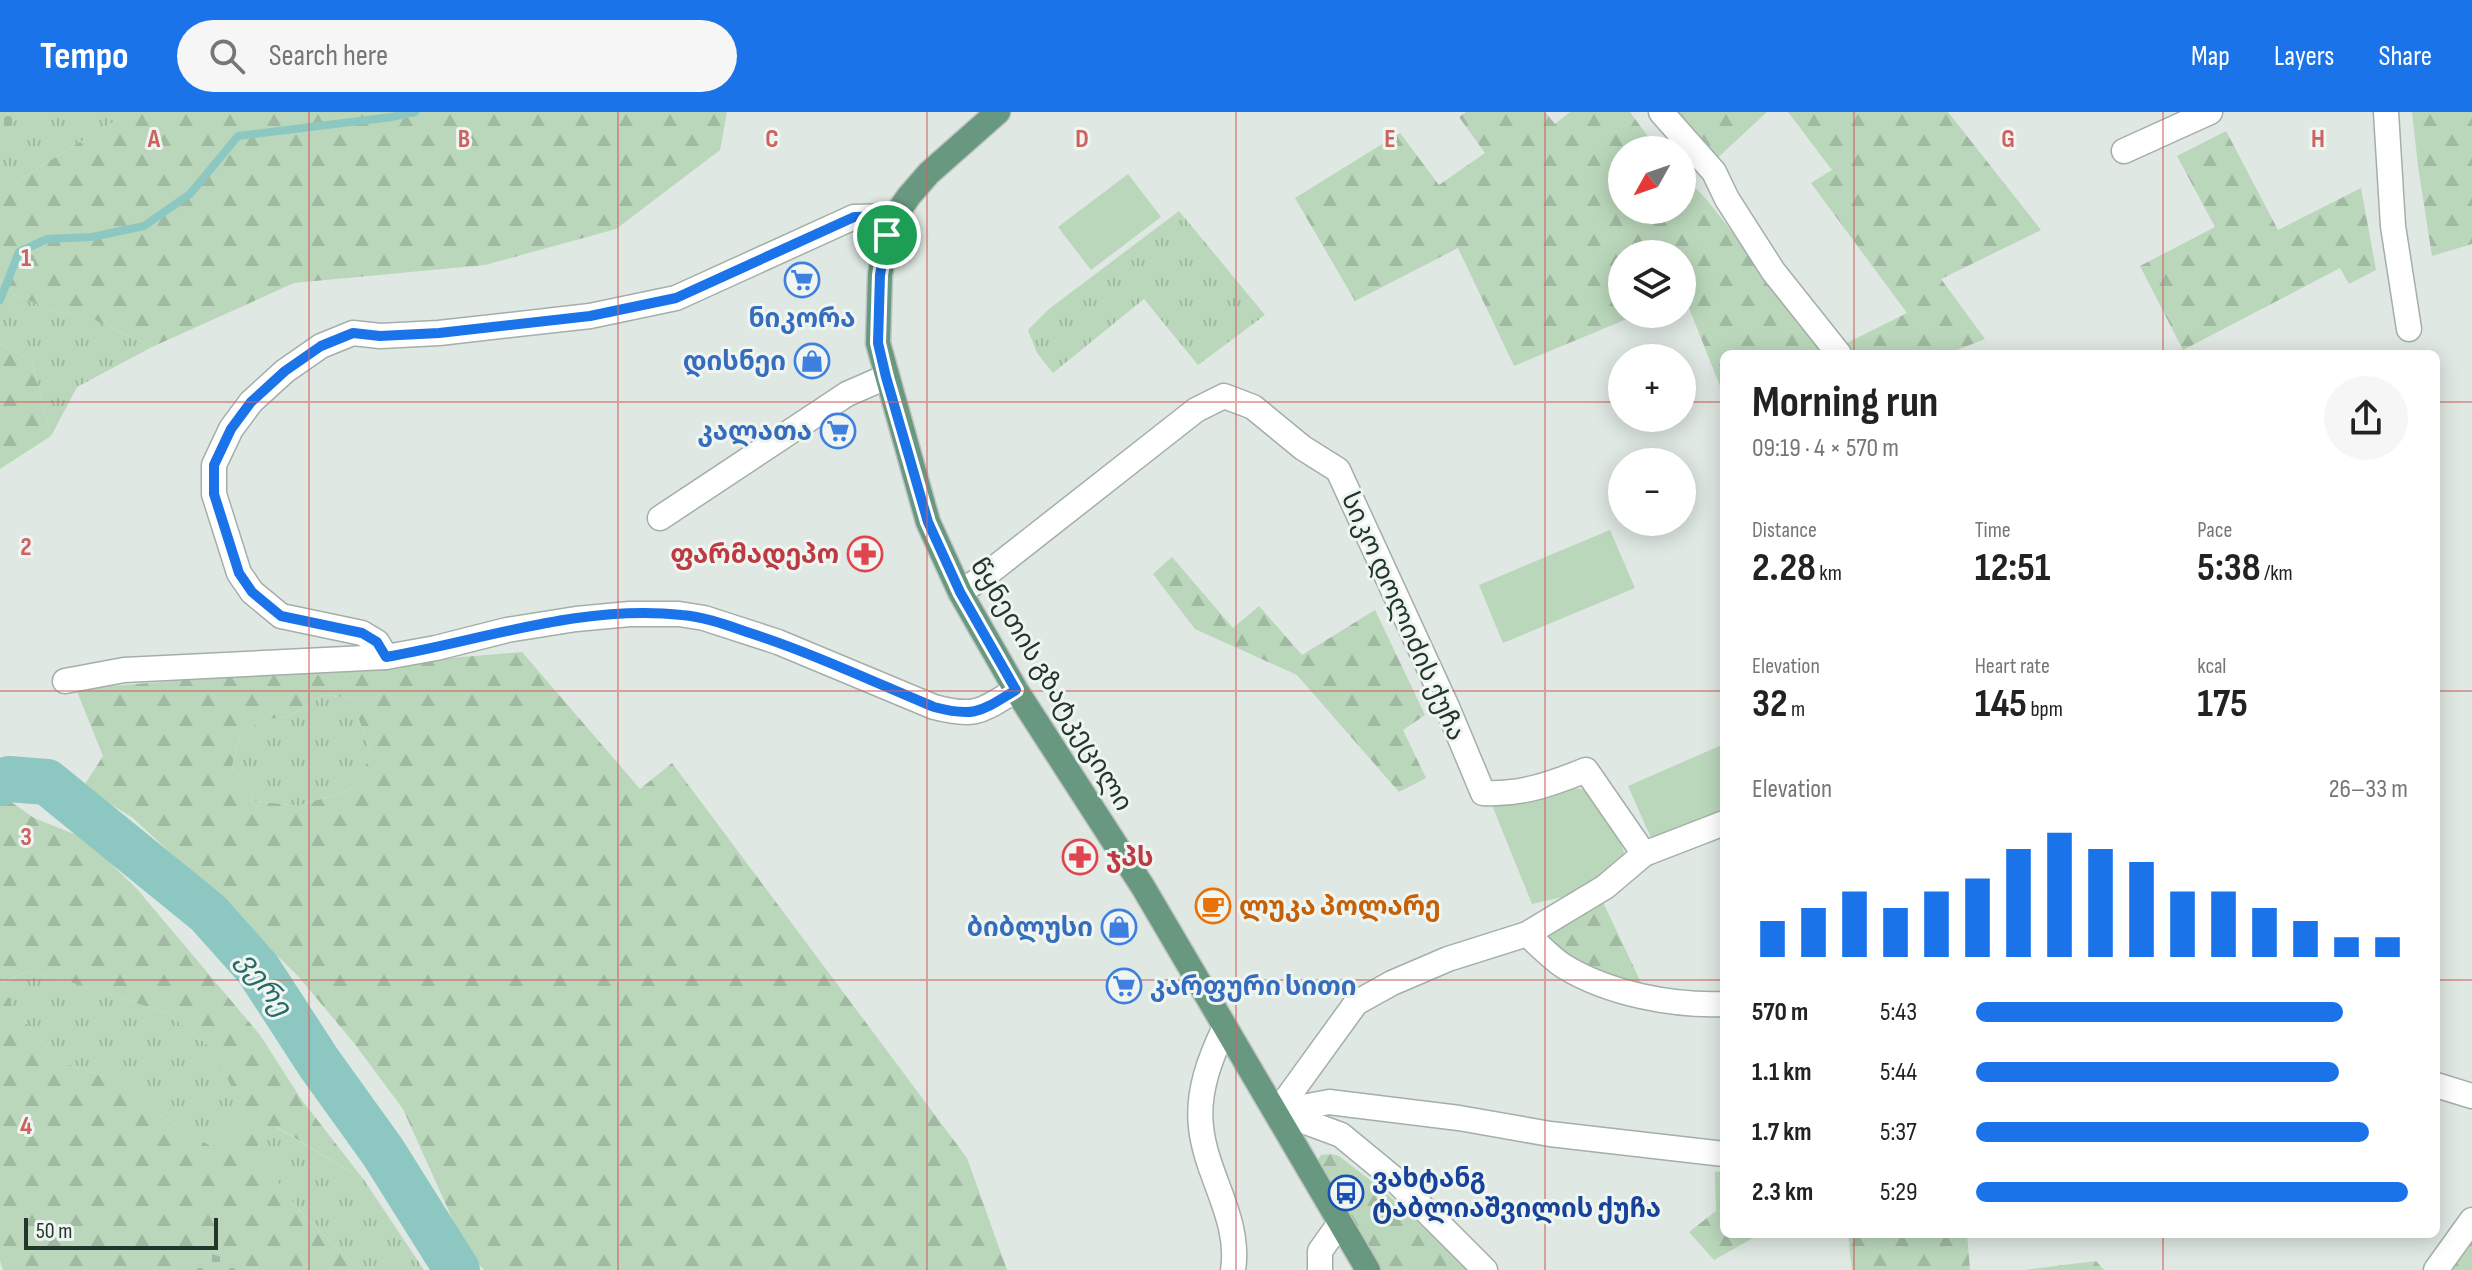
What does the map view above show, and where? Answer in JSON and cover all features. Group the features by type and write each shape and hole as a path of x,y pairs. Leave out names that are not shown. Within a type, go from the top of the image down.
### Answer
{"main road":[{"name":"წყნეთის გზატკეცილი","path":"998,112 929,173 895,216 887,235 880,275 878,343 928,522 960,592 1016,690 1143,887 1368,1270"}],"street":[{"path":"1661,112 1714,172 1727,199 1773,271 1836,350"},
{"path":"2124,151 2210,112"},
{"path":"2386,112 2393,226 2409,329"},
{"path":"386,657 377,642 362,633 281,616 252,592 239,573 214,494 214,465 231,429 251,402 285,371 321,346 353,333 380,336 439,333 590,316 665,300 854,217 895,216"},
{"path":"660,518 847,394 886,377"},
{"name":"სიკო დოლიძის ქუჩა","path":"960,592 1196,410 1224,396 1253,407 1303,448 1338,470 1483,793 1509,794 1539,789 1586,770 1644,854"},
{"path":"65,681 124,670 386,657 507,630 576,619 679,614 704,618 778,642 934,707 959,714 978,712 1016,690"},
{"path":"1277,1112 1356,1003 1392,983 1448,959 1527,934 1605,887 1644,854 1720,825"},
{"path":"1527,934 1564,967 1621,990 1692,1005 1720,1004"},
{"path":"1225,1027 1210,1056 1201,1100 1201,1128 1208,1158 1225,1202 1236,1256 1233,1270"},
{"path":"2440,1086 2472,1096"},
{"path":"1277,1112 1329,1102 1459,1118 1550,1134 1720,1154"},
{"path":"1277,1112 1341,1135 1392,1177 1485,1270"},
{"path":"2436,1270 2472,1220"},
{"path":"1320,1270 1320,1251 1340,1223"}],"green space":[{"path":"0,112 21,112 10,128 0,134"},
{"path":"21,112 129,112 0,195 0,134 10,128"},
{"path":"129,112 727,112 720,150 616,229 485,265 294,283 152,347 84,315 55,312 13,294 0,279 0,195"},
{"path":"1466,112 1545,112 1555,124 1570,112 1630,112 1648,136 1608,136 1608,224 1696,224 1696,189 1825,350 1720,350 1720,386 1696,326 1696,240 1608,240 1608,327 1514,366 1458,248 1355,301 1295,198 1400,133 1439,185 1485,153 1459,117"},
{"path":"1670,112 1767,112 1712,163 1696,144 1696,136 1690,136"},
{"path":"1788,112 1948,112 2041,230 1941,279 1985,339 1957,350 1844,350 1841,346 1907,313 1811,183 1832,170"},
{"path":"2412,112 2472,112 2472,244 2432,256 2418,166"},
{"path":"2226,131 2278,230 2361,188 2376,270 2349,284 2340,268 2183,350 2140,266 2215,227 2177,156"},
{"path":"1128,174 1161,217 1091,270 1058,227"},
{"path":"1179,211 1265,315 1198,365 1144,299 1053,373 1037,353 1028,330 1049,309"},
{"path":"0,279 13,294 55,312 84,315 152,347 77,387 51,436 32,361 0,344"},
{"path":"0,344 32,361 51,436 0,469"},
{"path":"1608,531 1635,588 1503,643 1479,585"},
{"path":"1172,557 1233,628 1259,606 1302,655 1375,610 1425,715 1403,730 1426,778 1399,792 1297,675 1195,629 1153,574"},
{"path":"522,652 640,789 672,763 967,1158 1007,1270 484,1270 465,1247 403,1109 354,1043 298,976 206,886 133,818 83,787 103,756 76,689","holes":["325,695 351,698 372,755 350,790 298,806 255,801 232,766 240,737 260,720 288,717"]},
{"path":"325,695 351,698 372,755 350,790 298,806 255,801 232,766 240,737 260,720 288,717"},
{"path":"1720,746 1720,812 1652,840 1628,786"},
{"path":"1567,787 1593,791 1607,807 1626,857 1602,888 1532,904 1490,800"},
{"path":"0,794 34,818 84,838 137,889 260,1035 301,1099 364,1180 277,1127 253,1150 299,1210 359,1270 258,1270 196,1249 188,1270 3,1270 0,1261","holes":["32,970 167,1013 214,1050 246,1118 212,1147 143,1105 118,1081 58,1061 12,1006 2,982"]},
{"path":"1603,902 1645,991 1559,954 1538,917"},
{"path":"32,970 167,1013 214,1050 247,1118 212,1147 143,1105 118,1081 58,1061 12,1006 1,983"},
{"path":"276,1127 364,1180 424,1270 359,1270 299,1210 252,1149"},
{"path":"1321,1155 1339,1156 1383,1190 1469,1270 1381,1270 1314,1165"},
{"path":"1720,1171 1720,1238 1753,1238 1714,1260 1689,1232 1716,1211 1715,1172"},
{"path":"2472,1231 2472,1270 2445,1270"},
{"path":"1848,1238 1967,1238 1970,1270 1852,1270"},
{"path":"195,1248 258,1270 188,1270"},
{"path":"2096,1261 2104,1270 2025,1270"}],"waterway":[{"path":"0,300 19,252 47,239 92,237 144,226 190,194 238,136 415,112"},
{"name":"ვერე","path":"0,783 9,779 47,782 208,913 258,969 319,1063 383,1152 457,1270"}],"place":[{"name":"ნიკორა","path":"802,280"},
{"name":"დისნეი","path":"812,361"},
{"name":"კალათა","path":"838,431"},
{"name":"ფარმადეპო","path":"865,554"},
{"name":"ჯპს","path":"1080,857"},
{"name":"ლუკა პოლარე","path":"1213,906"},
{"name":"ბიბლუსი","path":"1119,927"},
{"name":"კარფური სითი","path":"1124,986"},
{"name":"ვახტანგ ტაბლიაშვილის ქუჩა","path":"1346,1193"}],"route":[{"path":"895,216 887,235 880,275 878,343 911,468 928,522 960,592 1016,690 978,712 959,714 934,707 778,642 704,618 679,614 576,619 507,630 386,657 377,642 362,633 281,616 252,592 239,573 214,494 214,465 231,429 251,402 285,371 321,346 353,333 380,336 439,333 590,316 643,306 676,298 854,217 895,216"}]}
